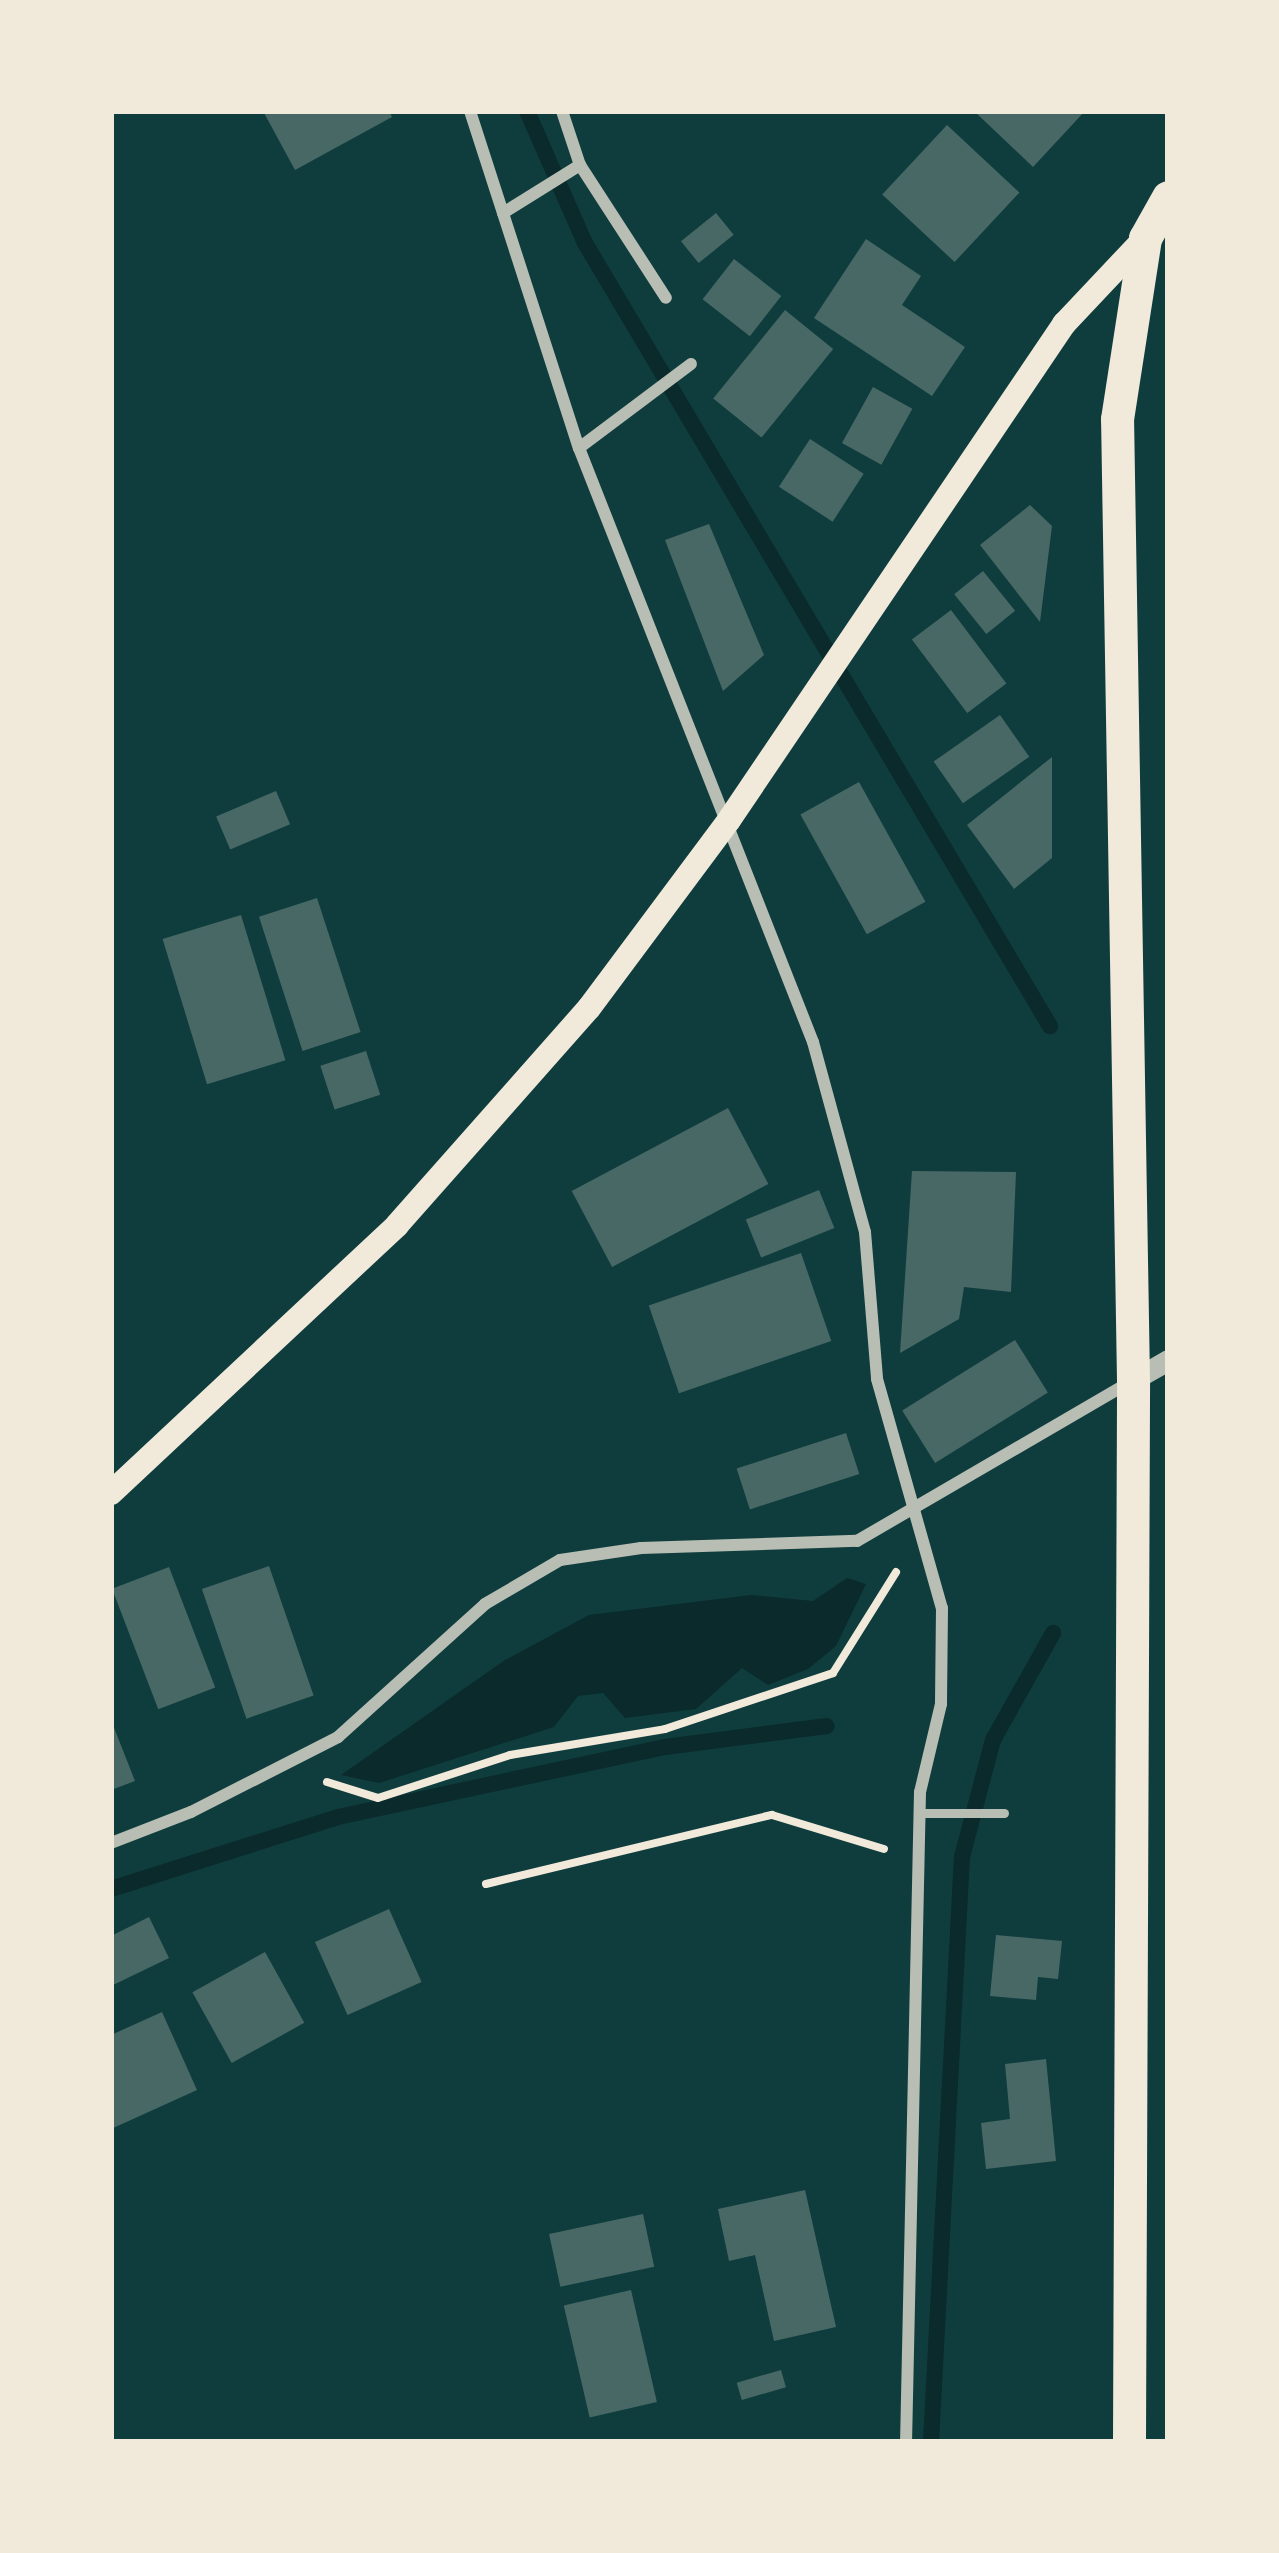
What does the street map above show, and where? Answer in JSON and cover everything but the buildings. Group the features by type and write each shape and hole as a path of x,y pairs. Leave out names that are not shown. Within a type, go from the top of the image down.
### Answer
{"highway":[{"path":"1130,2442 1133,1380 1118,419 1145,238 1168,197"}],"main road":[{"path":"111,1492 398,1226 589,1008 728,820 1064,324 1145,238"}],"street":[{"path":"470,111 579,448 813,1042 865,1232 877,1379 942,1608 941,1704 920,1813 906,2442"},
{"path":"562,111 580,165 666,298"},
{"path":"503,213 580,165"},
{"path":"579,448 691,364"},
{"path":"111,1843 338,1737 484,1604 560,1560 641,1548 856,1540 916,1510 1168,1360"}],"lane":[{"path":"920,1813 1004,1813"}],"path":[{"path":"278,1767 378,1798 510,1755 665,1729 832,1673 922,1530"},
{"path":"486,1884 772,1815 920,1860"}],"water":[{"path":"847,1578 866,1584 836,1646 808,1669 768,1685 742,1668 696,1709 625,1718 603,1693 578,1696 554,1727 379,1783 341,1775 505,1660 589,1615 751,1595 813,1601"}],"waterway":[{"path":"527,111 585,243 1050,1026"},
{"path":"931,2442 962,1857 993,1740 1053,1633"},
{"path":"111,1889 338,1817 665,1747 827,1726"}]}
